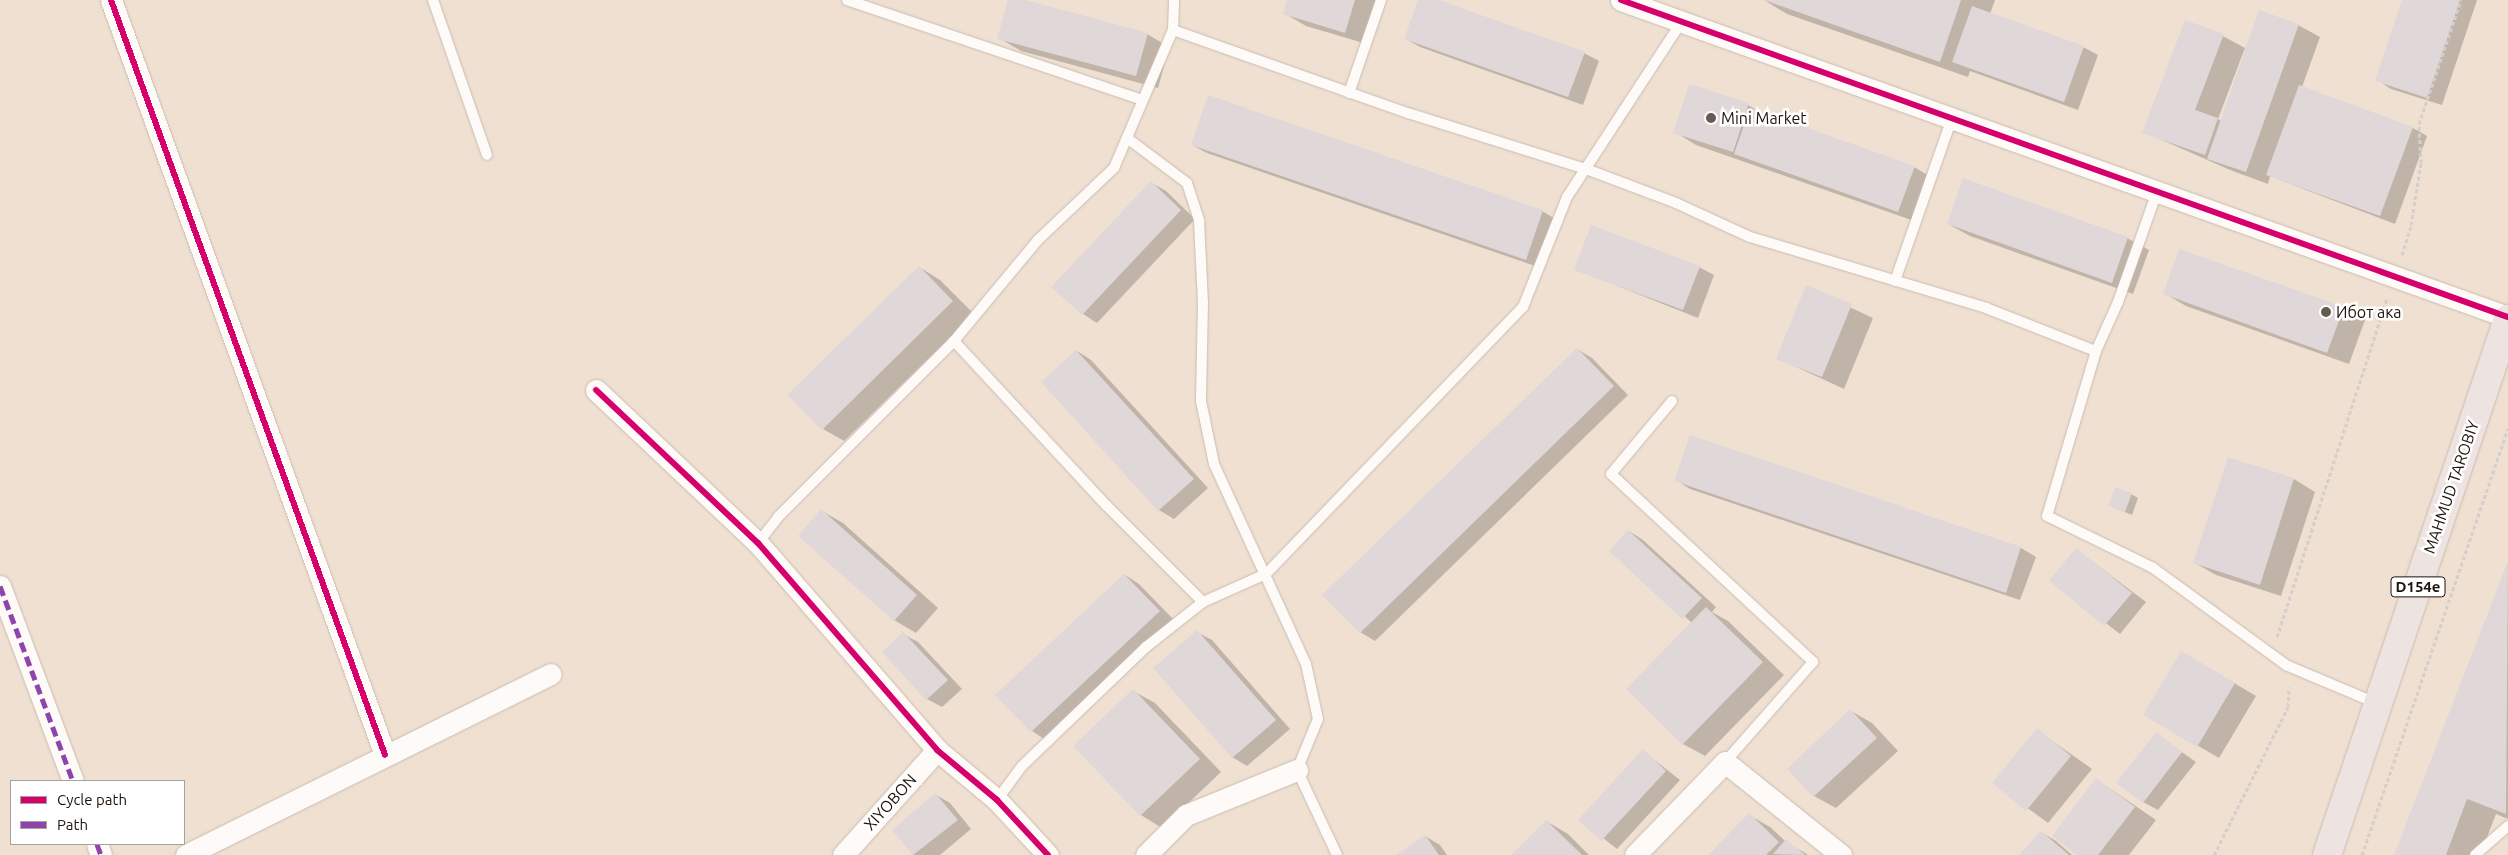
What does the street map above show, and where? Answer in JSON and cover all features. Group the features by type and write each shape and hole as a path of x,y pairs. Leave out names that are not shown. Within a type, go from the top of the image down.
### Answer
{"main road":[{"name":"MAHMUD TAROBIY","path":"2327,855 2508,318"}],"street":[{"path":"110,0 386,756"},
{"path":"1622,0 2508,318"},
{"path":"596,390 758,543 937,750 997,800 1048,855"},
{"path":"0,586 73,780"},
{"path":"186,855 550,674"},
{"name":"XIYOBON","path":"843,855 937,750"},
{"path":"1635,855 1725,762 1841,855"},
{"path":"1146,855 1186,815 1297,770"}],"lane":[{"path":"433,0 487,156"},
{"path":"847,0 1143,100"},
{"path":"758,543 778,517 954,341 1038,240 1114,168 1173,30 1174,0"},
{"path":"1349,93 1381,0"},
{"path":"997,800 1022,766 1146,647 1203,602 1266,574 1524,307 1567,198 1682,21"},
{"path":"1173,30 1349,93 1586,169 1676,203 1750,237 1986,308 2096,351"},
{"path":"1895,281 1952,118"},
{"path":"1127,138 1187,183 1196,212 1203,303 1201,401 1214,464 1306,664 1318,719 1297,770 1337,855"},
{"path":"2157,192 2118,302 2096,351 2047,516 2153,568 2277,658 2378,704"},
{"path":"954,341 1108,506 1203,602"},
{"path":"1672,401 1611,474 1813,662 1725,762"},
{"path":"2475,855 2508,826"}],"path":[{"path":"2214,855 2288,706 2290,690 2273,648 2411,225 2421,163 2418,124 2461,0"},
{"path":"2362,855 2508,428"}],"building":[{"path":"1008,0 1026,0 1148,33 1136,76 997,39"},
{"path":"1287,0 1355,0 1345,33 1283,14"},
{"path":"1418,0 1439,0 1585,52 1568,97 1404,39"},
{"path":"1764,0 1961,0 1940,62"},
{"path":"2402,0 2460,0 2427,98 2375,81"},
{"path":"1972,6 2084,46 2064,102 1952,62"},
{"path":"2259,10 2299,24 2246,172 2207,159"},
{"path":"2185,20 2224,34 2195,110 2218,118 2205,155 2142,133"},
{"name":"Mini Market","path":"1689,84 1749,103 1733,152 1673,133"},
{"path":"2299,85 2413,127 2380,216 2266,175"},
{"path":"1208,95 1543,210 1526,260 1191,145"},
{"path":"1750,108 1915,166 1898,212 1734,154"},
{"path":"1963,178 2128,237 2112,283 1947,224"},
{"path":"1151,181 1181,210 1082,315 1051,287"},
{"path":"1591,225 1700,266 1683,310 1574,270"},
{"path":"2179,249 2344,307 2327,353 2163,294"},
{"path":"919,266 953,301 822,430 787,395"},
{"path":"1806,285 1852,304 1822,377 1776,359"},
{"path":"1577,348 1614,386 1360,633 1322,595"},
{"path":"1076,350 1194,479 1158,511 1041,382"},
{"path":"1690,435 2021,547 2006,593 1674,481"},
{"path":"2228,457 2294,478 2260,585 2193,563"},
{"path":"2115,487 2132,493 2125,512 2108,506"},
{"path":"821,509 917,595 894,621 798,536"},
{"path":"1628,530 1702,598 1682,619 1609,551"},
{"path":"2076,548 2132,593 2104,626 2049,581"},
{"path":"2508,561 2506,814 2467,799 2446,855 2394,855"},
{"path":"1124,574 1160,611 1031,732 995,695"},
{"path":"1706,607 1763,662 1682,745 1626,689"},
{"path":"1197,630 1276,720 1232,758 1153,668"},
{"path":"903,632 948,680 926,700 882,652"},
{"path":"2181,651 2235,683 2197,747 2143,715"},
{"path":"1133,689 1200,759 1140,816 1073,746"},
{"path":"1850,709 1877,738 1813,797 1787,769"},
{"path":"2037,728 2071,756 2026,811 1992,783"},
{"path":"2156,732 2182,752 2143,803 2116,783"},
{"path":"1643,749 1666,771 1601,841 1578,820"},
{"path":"2096,778 2135,807 2098,855 2077,855 2052,836"},
{"path":"935,793 958,820 913,855 892,830"},
{"path":"1749,813 1779,842 1766,855 1708,855"},
{"path":"1546,820 1582,855 1511,855"},
{"path":"2041,831 2069,855 2019,855"},
{"path":"1425,835 1439,855 1396,855"},
{"path":"1786,839 1805,855 1773,854"}],"marked path":[{"path":"0,586 73,780"},
{"path":"97,845 101,855"}],"cycle path":[{"path":"111,0 385,755"},
{"path":"1621,0 2508,317"},
{"path":"596,390 758,543 937,750 997,800 1048,855"}],"place":[{"name":"Mini Market","path":"1711,118"},
{"name":"Ибот ака","path":"2326,312"}]}
